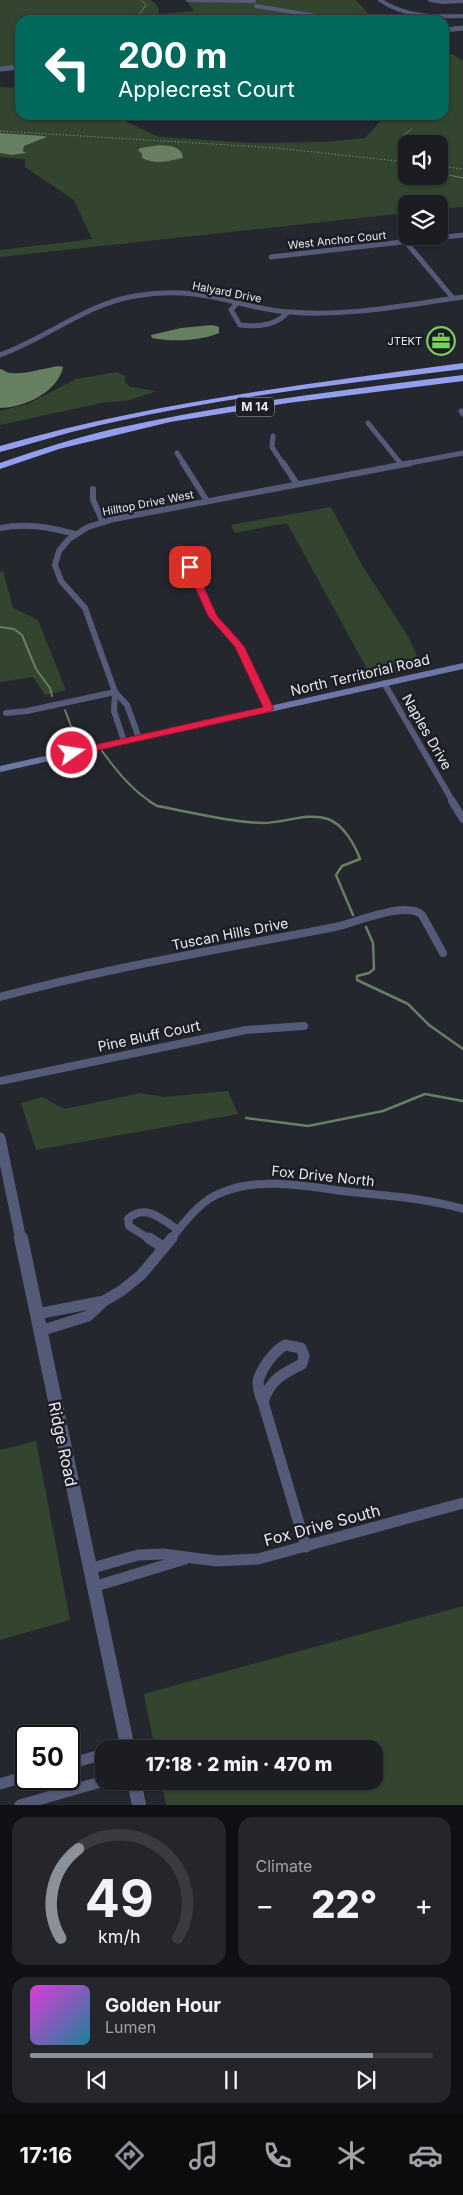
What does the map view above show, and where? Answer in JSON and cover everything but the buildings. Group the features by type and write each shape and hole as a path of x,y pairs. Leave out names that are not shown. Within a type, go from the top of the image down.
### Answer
{"highway":[{"name":"M 14","path":"0,449 94,422 181,404 463,366"},
{"name":"M 14","path":"0,466 66,445 169,420 463,378"}],"main road":[{"name":"North Territorial Road","path":"0,769 463,666"}],"street":[{"path":"188,0 203,2 259,1"},
{"path":"236,0 256,6 313,15"},
{"path":"380,0 405,15"},
{"path":"430,0 442,2 463,0"},
{"path":"250,4 254,1"},
{"path":"256,6 265,3 276,8"},
{"path":"449,16 463,16"},
{"path":"449,29 463,28"},
{"path":"0,69 15,68"},
{"name":"West Anchor Court","path":"448,237 463,235"},
{"name":"West Anchor Court","path":"271,257 398,243"},
{"path":"407,245 453,298"},
{"name":"Halyard Drive","path":"0,355 36,341 86,311 121,299 149,294 206,296 287,313 335,313 463,297"},
{"path":"237,302 231,310 240,326 279,321 287,313"},
{"path":"368,423 402,465"},
{"path":"273,436 272,447 297,484"},
{"path":"177,453 207,501"},
{"name":"Hilltop Drive West","path":"139,738 127,705 115,692 85,608 61,581 56,571 55,561 58,551 74,534 104,522 463,453"},
{"path":"93,489 93,500 104,522"},
{"path":"0,528 35,525 56,528 74,534"},
{"path":"190,567 212,616 239,646 269,709"},
{"name":"Naples Drive","path":"384,683 463,819"},
{"path":"6,713 27,711 115,692"},
{"name":"Hilltop Drive West","path":"115,692 113,700 114,709 124,741"},
{"name":"Tuscan Hills Drive","path":"0,997 58,981 344,925 401,909 418,911 422,915 443,953"},
{"name":"Pine Bluff Court","path":"0,1081 246,1030 304,1026"},
{"name":"Ridge Road","path":"0,1138 125,1740"},
{"name":"Fox Drive North","path":"40,1332 88,1316 104,1301 133,1282 196,1209 213,1196 235,1188 259,1184 435,1201 463,1209"},
{"path":"163,1247 130,1226 128,1220 133,1212 149,1211 178,1230"},
{"name":"Fox Drive North","path":"37,1314 104,1301"},
{"path":"263,1402 268,1385 278,1376 302,1364 304,1356 301,1348 293,1344 284,1345 277,1350 259,1377 258,1387 306,1547"},
{"name":"Fox Drive South","path":"89,1569 138,1555 163,1554 187,1558 240,1561 258,1559 463,1503"},
{"name":"Fox Drive South","path":"93,1587 187,1558"},
{"path":"80,1761 95,1757"},
{"path":"0,1784 15,1779"},
{"path":"20,1805 95,1784"},
{"path":"136,1790 139,1805"}],"shaded area":[{"path":"0,0 150,0 155,3 159,10 158,14 194,11 186,0 356,0 370,15 15,15 15,66 0,67"},
{"path":"452,54 463,61 463,207 448,208 448,195 398,195 398,214 0,257 0,250 92,239 74,200 25,167 25,159 0,157 0,153 11,155 23,151 24,146 47,137 0,133 0,87 15,88 15,120 123,120 159,137 254,143 326,142 365,138 381,120 449,120 449,55","holes":["160,145 179,149 183,158 167,161 141,152 140,148"]},
{"path":"0,133 47,137 24,146 23,151 26,153 11,155 0,153"},
{"path":"160,145 178,149 183,158 162,162 152,161 142,158 142,154 138,150 140,148"},
{"path":"212,325 219,327 219,333 195,339 160,339 152,338 151,335 181,328"},
{"path":"63,367 60,376 39,397 19,405 0,408 0,369 8,373 16,373"},
{"path":"117,372 125,376 125,382 130,387 157,391 130,400 101,403 0,425 0,411 28,404 76,379"},
{"path":"331,507 362,565 409,638 422,667 372,678 287,523 235,533 231,525"},
{"path":"3,571 13,608 38,620 66,690 45,695 33,677 0,682 0,572"},
{"path":"228,1091 238,1114 36,1150 21,1103 42,1097 65,1109 140,1093 164,1097"},
{"path":"36,1441 70,1620 0,1640 0,1450"},
{"path":"463,1606 463,1805 166,1805 163,1790 383,1790 383,1740 153,1740 144,1694"}],"waterway":[{"path":"139,15 146,5 141,0"},
{"path":"403,135 412,129"},
{"path":"448,175 463,178"},
{"path":"0,627 14,629 22,635 36,669 50,688 52,696"},
{"path":"65,710 71,726 85,734"},
{"path":"102,751 130,785 151,802"},
{"path":"149,801 157,806 237,821 271,823 304,817 320,817 339,825 348,836 360,859 342,866 336,875 353,915"},
{"path":"366,927 373,943 374,969 369,973 357,976 357,980 408,1004 429,1025 463,1049"},
{"path":"246,1118 308,1126 383,1111 425,1094 463,1101"}],"railway":[{"path":"0,131 277,148 398,161"},
{"path":"448,167 463,169"}],"place":[{"name":"JTEKT","path":"441,341"}],"route":[{"path":"72,753 269,709 242,651 234,638 212,616 190,567"}]}
